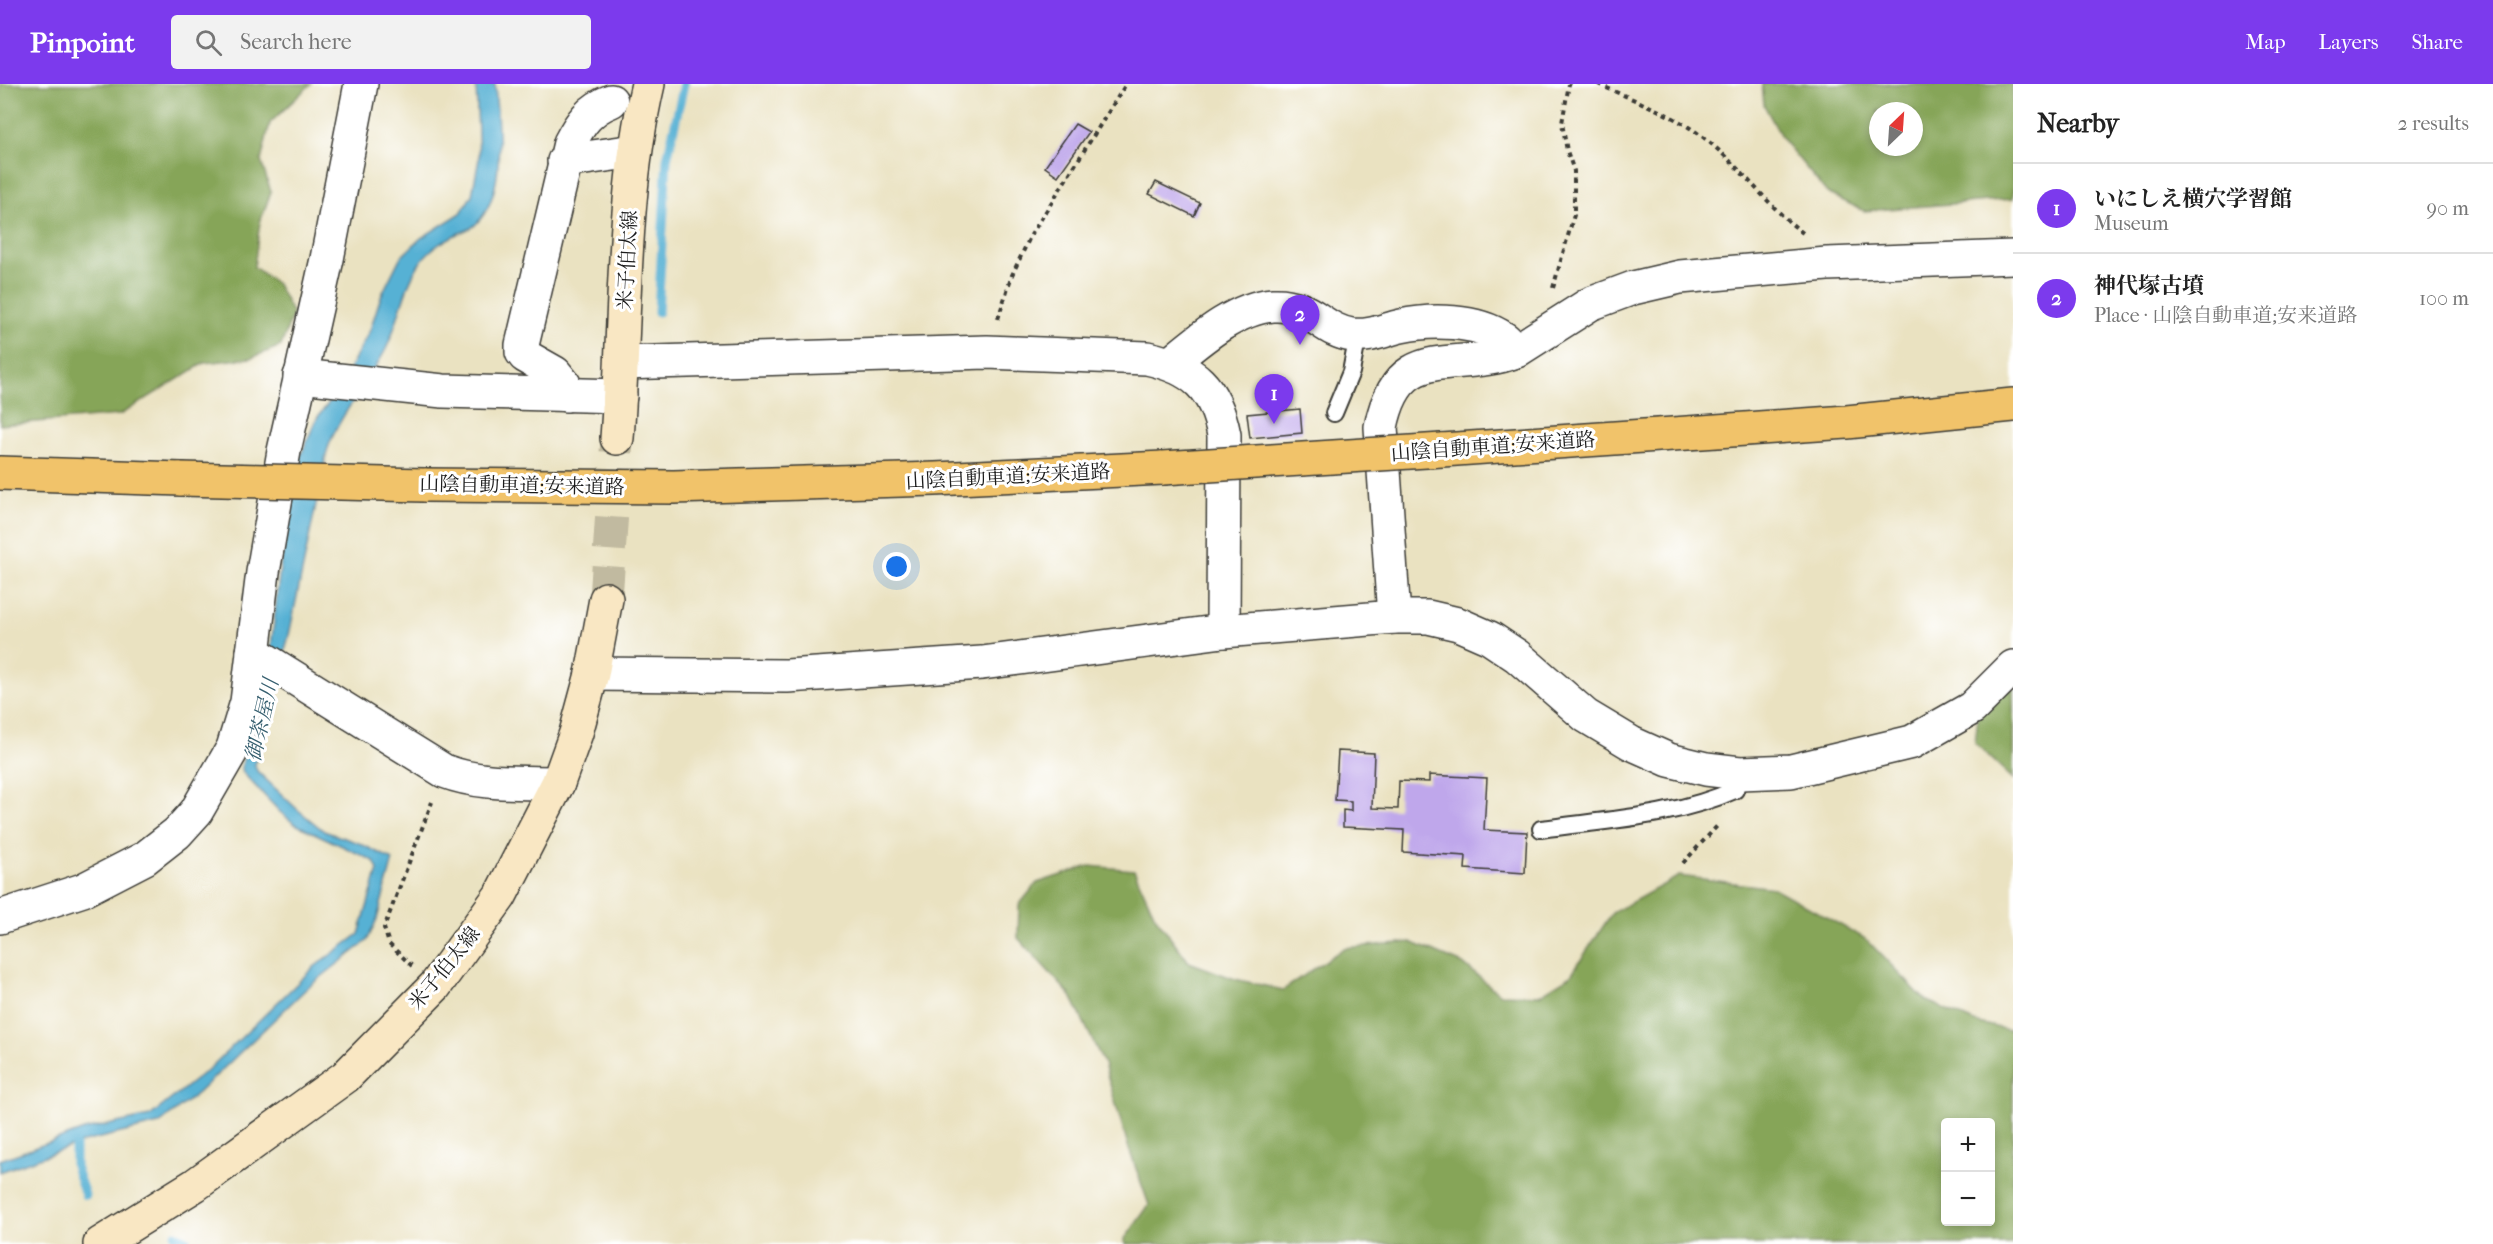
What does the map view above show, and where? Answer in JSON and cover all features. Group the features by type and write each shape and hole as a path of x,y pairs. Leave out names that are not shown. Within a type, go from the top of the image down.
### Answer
{"highway":[{"name":"山陰自動車道;安来道路","path":"0,473 181,479 674,487 935,479 1163,468 1442,450 1847,422 2013,405"}],"main road":[{"name":"米子伯太線","path":"617,438 627,234 635,151 648,84"},
{"name":"米子伯太線","path":"100,1244 195,1185 345,1077 435,986 500,896 558,783 576,733 592,674 606,599"}],"street":[{"path":"0,917 83,890 145,858 177,833 196,812 233,748 247,702 268,661 263,572 300,376 327,259 361,84"},
{"path":"567,395 564,384 555,373 522,352 564,161 570,143 583,118 599,106 611,101"},
{"path":"564,161 635,151"},
{"path":"1395,617 1381,427 1384,409 1391,395 1402,380 1415,370 1427,364 1489,359 1516,351 1590,304 1633,288 1680,277 1827,264 2013,256"},
{"path":"1171,363 1202,337 1230,319 1273,305 1307,311 1335,331 1358,335 1368,336 1403,326 1436,322 1463,324 1485,329 1504,338 1516,351"},
{"path":"622,363 987,352 1147,358 1171,363 1196,377 1220,414 1224,435 1223,631"},
{"path":"300,376 443,391 620,396"},
{"path":"592,674 787,676 971,664 1223,631 1395,617 1428,617 1458,624 1490,638 1516,656 1586,716 1631,743 1669,760 1706,769 1738,782 1912,742 1972,708 2013,667"},
{"path":"268,661 444,771 461,778 481,781 558,783"}],"lane":[{"path":"1334,413 1351,372 1358,335"},
{"path":"1541,829 1657,813 1719,797 1738,782"}],"path":[{"path":"987,352 1012,275 1031,235 1126,84"},
{"path":"1547,331 1553,289 1574,215 1574,171 1567,151 1562,123 1569,84"},
{"path":"1598,84 1675,117 1714,147 1782,217 1823,249 1827,264"},
{"path":"435,986 389,944 384,928 444,771"},
{"path":"1683,863 1723,820 1738,782"}],"green space":[{"path":"0,84 311,84 270,123 261,161 271,192 260,222 254,267 277,284 293,314 281,346 251,358 204,363 120,415 0,425"},
{"path":"1762,84 2013,84 2013,199 1864,211 1827,193 1783,140 1764,105"},
{"path":"2013,681 2013,779 1975,743 1978,716"},
{"path":"1089,866 1134,870 1155,916 1189,962 1235,979 1283,990 1344,948 1411,942 1463,964 1500,994 1539,995 1570,976 1612,913 1679,876 1774,888 1866,939 1925,1000 1974,1022 2008,1030 2013,1027 2013,1244 1126,1244 1124,1240 1149,1205 1129,1149 1104,1064 1071,996 1018,938 1019,905 1037,883"}],"water":[{"name":"御茶屋川","path":"476,84 495,84 499,138 497,177 493,195 486,211 475,225 439,244 422,260 410,281 386,349 332,437 327,451 289,635 255,765 257,771 324,831 359,843 393,860 377,919 367,941 307,988 198,1093 159,1124 87,1141 0,1172 0,1160 84,1130 150,1116 211,1067 314,967 359,934 378,870 374,861 295,824 280,812 241,768 268,674 280,568 300,457 317,418 337,392 370,330 381,296 400,258 421,238 461,213 472,195 479,159"}],"building":[{"path":"1075,124 1089,132 1058,176 1045,167"},
{"path":"1156,182 1200,203 1194,216 1149,194"},
{"path":"1300,409 1302,433 1250,438 1247,414"},
{"path":"1338,751 1374,753 1372,808 1398,809 1399,781 1429,782 1429,775 1487,778 1484,830 1527,832 1525,873 1465,869 1466,856 1403,852 1404,830 1343,827 1343,810 1351,811 1351,801 1335,800"}],"waterway":[{"path":"658,312 667,159 684,84"},
{"path":"75,1140 75,1166 85,1195"},
{"path":"175,1235 185,1239 188,1244"}],"tunnel":[{"path":"606,599 617,438"}],"place":[{"name":"神代塚古墳","path":"1300,345"},
{"name":"いにしえ横穴学習館","path":"1274,424"}]}
